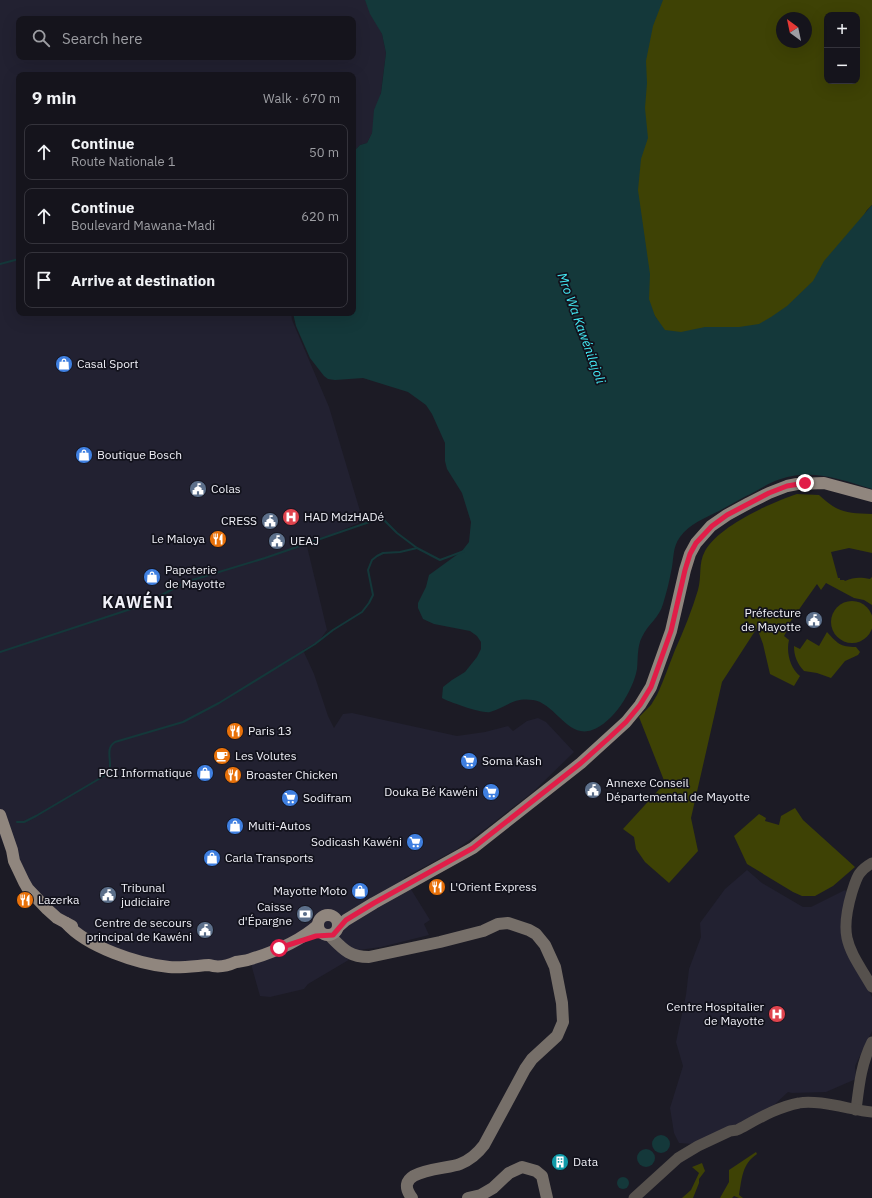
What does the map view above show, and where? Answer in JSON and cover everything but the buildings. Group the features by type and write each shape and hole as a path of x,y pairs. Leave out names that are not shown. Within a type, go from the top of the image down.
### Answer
{"main road":[{"path":"0,815 12,850 33,888 34,895 47,909 66,923 77,927 107,944 116,953 148,964 170,967 209,965 213,963 249,960 279,948 333,930 346,920 374,903 473,848 581,763 626,722 640,705 651,687 671,631 690,554 696,543 712,526 727,515 749,503 775,491 797,484 824,483 872,496"},
{"path":"279,948 313,929 318,925 320,919 325,916 343,949 353,955 369,957 440,942 483,931 498,924 508,923 522,927 536,934 545,945 555,967 562,1003 563,1022 557,1036 529,1063 480,1150 460,1164 416,1173 411,1177 407,1184 409,1194 412,1198"},
{"path":"318,925 320,932 333,930"},
{"path":"468,1198 481,1195 493,1188 509,1173 522,1167 536,1171 542,1176 547,1198"}],"street":[{"path":"872,863 863,868 856,880 846,914 845,930 847,943 872,987"},
{"path":"856,1110 860,1073 865,1056 872,1042"},
{"path":"634,1198 670,1164 685,1153 730,1131 737,1130 782,1109 799,1103 810,1102 872,1112"}],"shaded area":[{"path":"0,0 365,0 382,34 386,53 381,92 372,133 367,143 360,145 356,149 356,72 16,72 16,316 291,316 329,407 363,521 333,534 306,542 327,630 319,641 303,650 314,674 328,716 334,728 343,714 352,713 457,736 485,732 508,726 513,731 527,721 538,718 546,722 574,752 534,791 488,827 457,849 404,878 430,920 424,924 429,935 381,947 359,950 352,958 308,984 304,989 270,997 260,996 251,964 161,972 133,966 97,950 49,919 35,903 18,879 0,836"},
{"path":"602,0 872,0 872,205 867,210 729,434 548,146"},
{"path":"797,494 819,495 843,511 872,514 872,553 849,548 831,552 838,578 840,578 840,580 845,581 857,578 870,579 872,577 872,605 864,600 854,598 826,583 821,590 817,584 788,625 789,627 784,636 789,640 788,650 791,664 800,676 794,686 770,674 763,644 757,628 722,682 691,818 698,851 669,883 645,862 636,849 634,837 623,829 665,783 639,717 651,705 657,695 685,628 698,590 701,565 705,551 721,533 733,524 760,509"},
{"path":"852,601 867,607 873,622 867,637 852,643 837,637 831,622 837,607"},
{"path":"827,632 839,644 856,647 860,652 858,655 845,661 831,678 817,673 804,671 796,659 794,650 794,646 800,649 807,639 819,646"},
{"path":"795,808 803,820 855,867 833,886 815,896 802,896 793,892 747,864 734,836 759,814 766,818 765,821 779,825 781,816"},
{"name":"Centre Hospitalier de Mayotte","path":"747,870 762,883 803,907 811,907 845,890 847,893 841,921 841,933 872,997 872,1031 855,1066 856,1079 826,1092 788,1092 773,1106 744,1121 693,1144 679,1143 674,1133 670,1108 683,1066 676,1042 686,995 689,969 701,937 700,923 725,889"},
{"path":"756,1152 757,1154 748,1162 742,1177 739,1195 743,1198 734,1196 732,1198 720,1198 729,1182 729,1170"},
{"path":"702,1163 705,1171 699,1179 699,1183 693,1198 682,1198 691,1190 699,1173 692,1167"}],"water":[{"name":"Mro Wa Kawénilajoli","path":"365,0 663,0 653,26 646,61 647,83 645,108 648,138 641,159 638,190 650,274 649,299 655,316 665,330 681,332 705,327 739,327 759,324 771,317 787,306 813,281 824,261 872,205 872,489 836,478 824,476 800,475 788,477 768,484 688,528 677,541 674,550 672,568 661,609 644,632 640,641 635,678 627,696 607,721 592,730 576,730 548,707 533,700 526,699 515,701 496,710 486,712 466,707 442,698 443,687 465,672 477,657 481,649 481,642 477,636 470,631 434,624 423,619 418,608 418,603 426,587 429,575 462,551 469,542 471,522 462,493 447,469 445,461 445,443 432,414 426,405 408,392 363,378 335,380 328,379 324,376 310,358 296,326 294,316 356,316 356,149 360,145 367,143 372,133 374,110 381,93 386,53 382,34 370,14"},
{"path":"657,1135 665,1135 670,1140 668,1151 665,1153 657,1153 652,1148 652,1140"},
{"path":"646,1149 650,1150 654,1154 654,1162 650,1166 646,1167 642,1166 638,1162 637,1158 638,1154 642,1150"},
{"path":"625,1177 628,1178 628,1188 621,1189 618,1188 617,1181 618,1178"}],"waterway":[{"path":"0,264 16,260"},
{"path":"0,652 143,605 186,582 265,558 378,519 383,519 397,533 417,548 440,560 464,551"},
{"path":"17,822 24,822 36,816 109,773 109,752 110,748 115,742 183,722 219,703 315,644 333,630 362,612 373,595 368,570 372,560 383,553 400,552 417,548"}],"place":[{"name":"Casal Sport","path":"64,364"},
{"name":"Boutique Bosch","path":"84,455"},
{"name":"Colas","path":"198,489"},
{"name":"HAD MdzHADé","path":"291,517"},
{"name":"CRESS","path":"270,521"},
{"name":"Le Maloya","path":"218,539"},
{"name":"UEAJ","path":"277,541"},
{"name":"Papeterie de Mayotte","path":"152,577"},
{"name":"Préfecture de Mayotte","path":"814,620"},
{"name":"Paris 13","path":"235,731"},
{"name":"Les Volutes","path":"222,756"},
{"name":"Soma Kash","path":"469,761"},
{"name":"PCI Informatique","path":"205,773"},
{"name":"Broaster Chicken","path":"233,775"},
{"name":"Annexe Conseil Départemental de Mayotte","path":"593,790"},
{"name":"Douka Bé Kawéni","path":"491,792"},
{"name":"Sodifram","path":"290,798"},
{"name":"Multi-Autos","path":"235,826"},
{"name":"Sodicash Kawéni","path":"415,842"},
{"name":"Carla Transports","path":"212,858"},
{"name":"L'Orient Express","path":"437,887"},
{"name":"Mayotte Moto","path":"360,891"},
{"name":"Tribunal judiciaire","path":"108,895"},
{"name":"Lazerka","path":"25,900"},
{"name":"Caisse d'Épargne","path":"305,914"},
{"name":"Centre de secours principal de Kawéni","path":"205,930"},
{"name":"Centre Hospitalier de Mayotte","path":"777,1014"},
{"name":"Data","path":"560,1162"}],"district":[{"name":"KAWÉNI","path":"138,602"}],"route":[{"path":"279,948 316,936 333,935 338,927 346,920 473,848 547,788 581,763 626,722 640,705 651,687 671,631 685,570 690,554 696,543 712,526 727,515 769,493 787,486 805,483"}]}
